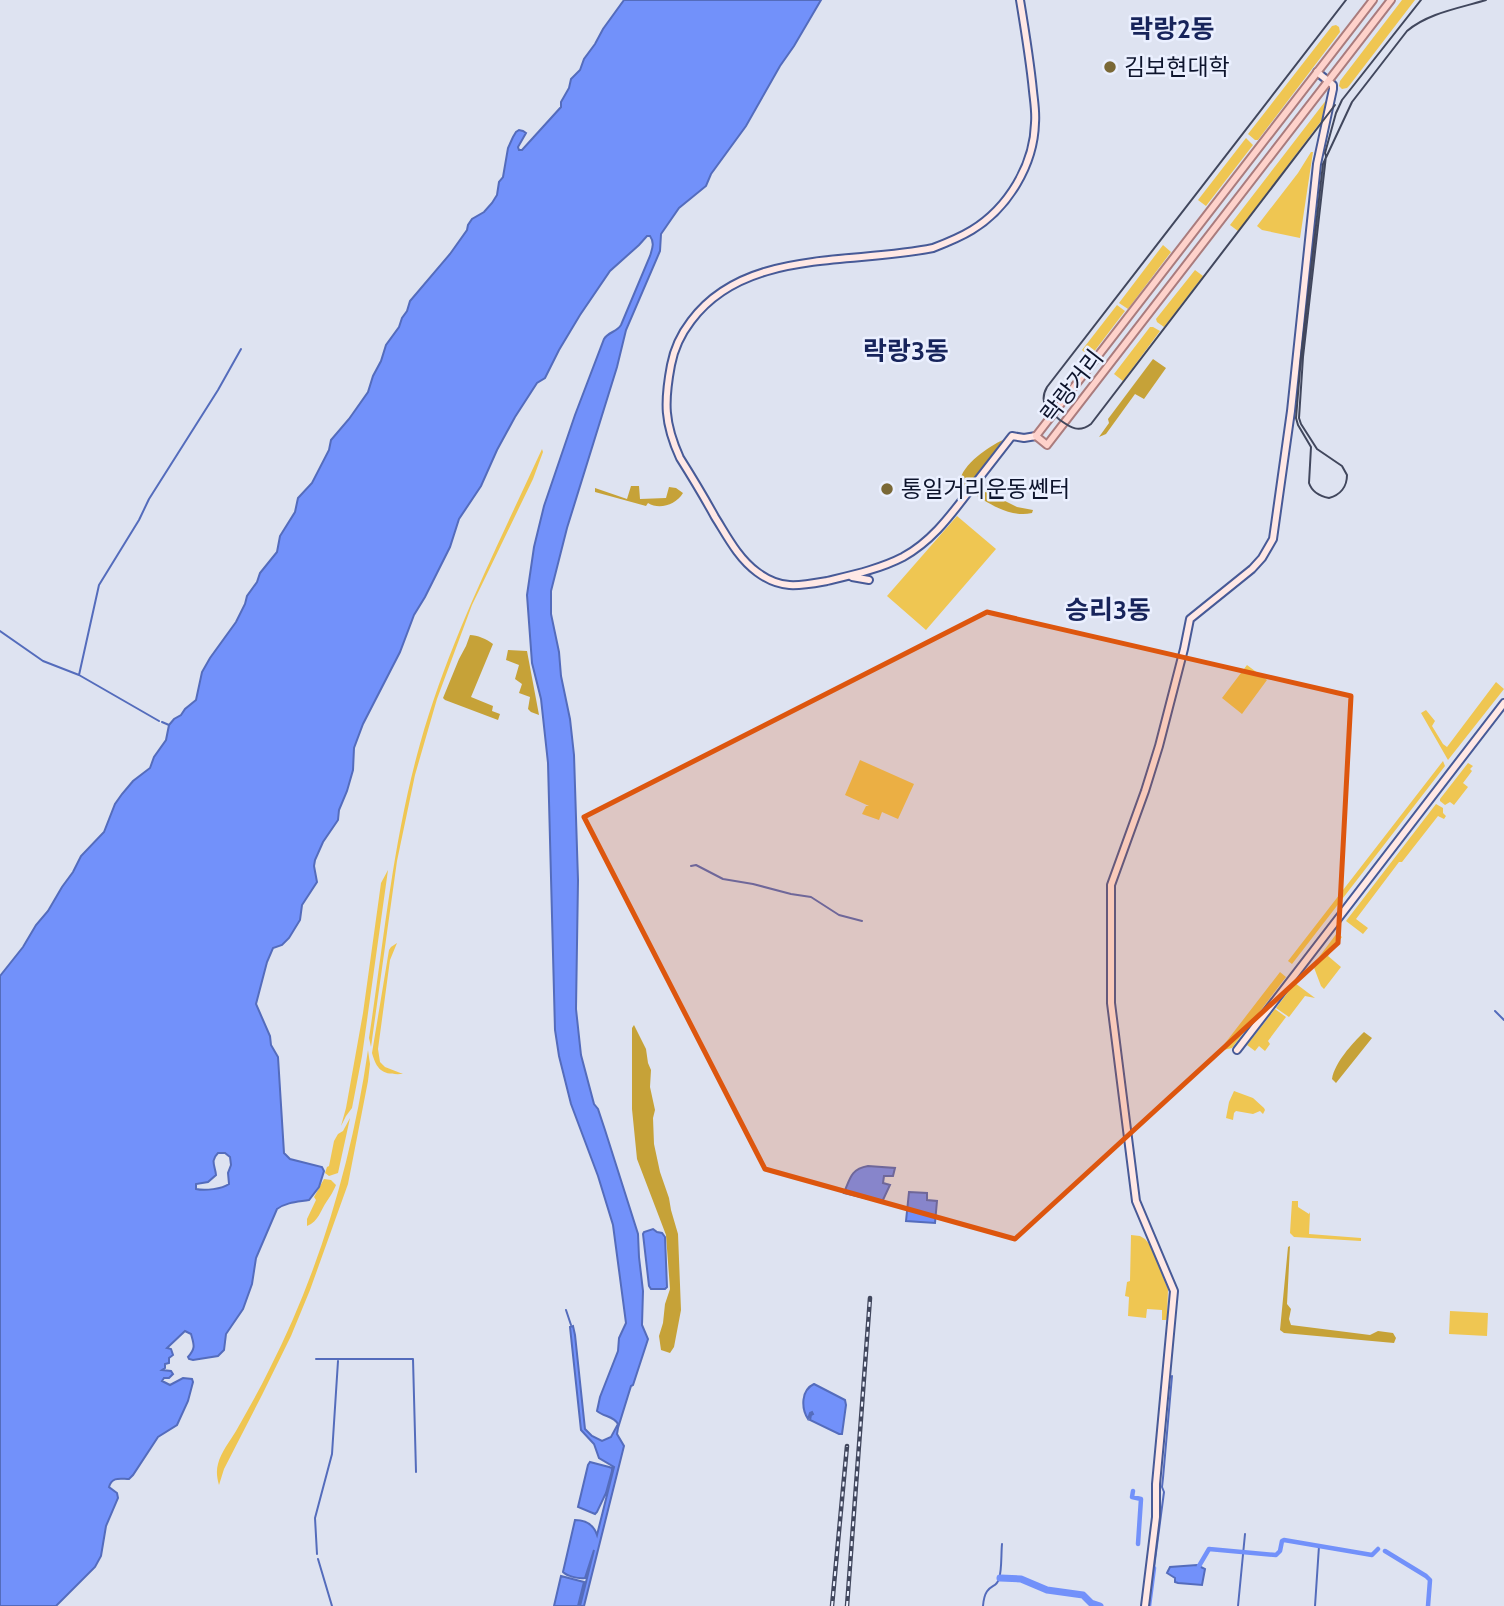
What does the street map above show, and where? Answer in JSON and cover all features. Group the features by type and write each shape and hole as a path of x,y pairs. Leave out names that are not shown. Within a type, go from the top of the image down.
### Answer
{"main road":[{"path":"869,580 858,577 802,586 780,584 751,567 730,542 673,444 666,414 672,356 679,340 698,312 709,300 734,283 761,272 789,266 933,248 960,237 991,216 1017,182 1034,142 1036,121 1020,0"},
{"name":"락랑거리","path":"1373,0 1036,436 1048,445 1391,0"},
{"path":"1145,1606 1156,1517 1156,1484 1174,1291 1136,1201 1111,1003 1111,885 1159,746 1190,619 1252,569 1273,539 1291,411 1317,164 1334,89 1333,85 1317,72"},
{"path":"843,578 895,561 924,543 943,525 1012,436 1036,436"},
{"path":"1237,1050 1504,704"}],"highlighted area":[{"path":"987,612 1351,696 1338,943 1015,1239 765,1169 584,817"}],"shaded area":[{"path":"1402,0 1415,0 1349,86 1342,89 1339,86 1340,81"},
{"path":"1336,25 1340,32 1258,140 1255,140 1248,134 1332,26"},
{"path":"1327,99 1325,116 1238,231 1230,225"},
{"path":"1246,138 1253,145 1206,206 1198,200"},
{"path":"1311,152 1300,238 1262,230 1257,226"},
{"path":"1163,245 1171,252 1128,309 1119,303"},
{"path":"1195,270 1203,276 1164,327 1156,319"},
{"path":"1117,305 1125,311 1090,357 1082,350"},
{"path":"1150,327 1160,331 1123,381 1114,374"},
{"path":"1153,359 1166,368 1144,399 1135,394 1106,434 1099,437 1109,423 1108,419"},
{"path":"1003,440 964,492 960,483 966,469 984,451"},
{"path":"542,449 533,479 472,605 437,699 415,775 397,861 371,1047 369,1038 390,890 420,744 459,631"},
{"path":"631,486 639,486 640,499 666,498 669,487 683,493 676,501 667,505 648,503 646,506 595,492 595,488 627,499"},
{"path":"977,487 1017,507 1033,510 1032,513 1016,514 993,505 973,493"},
{"path":"957,516 996,549 926,630 887,596"},
{"path":"470,635 493,644 471,697 493,706 492,711 500,714 498,720 443,698"},
{"path":"508,650 527,651 539,715 528,709 530,697 519,693 522,684 515,679 519,665 506,660"},
{"path":"1247,665 1267,680 1242,714 1222,698"},
{"path":"1496,682 1504,689 1448,760 1421,713 1426,710 1435,721 1432,726 1447,747"},
{"path":"860,760 914,784 898,819 882,812 879,820 862,814 866,806 869,806 845,795"},
{"path":"1443,761 1445,766 1292,964 1288,961"},
{"path":"1468,763 1473,766 1470,769 1472,771 1463,783 1468,787 1454,805 1450,802 1445,805 1440,799"},
{"path":"1436,804 1443,808 1446,816 1444,819 1438,816 1356,919 1368,928 1363,934 1346,921"},
{"path":"388,870 362,1056 352,1108 341,1126 363,1013 381,883"},
{"path":"1337,933 1342,937 1328,956 1341,967 1324,989 1313,965"},
{"path":"397,943 390,960 378,1049 380,1062 385,1067 403,1074 390,1074 379,1068 372,1053 389,950"},
{"path":"1280,972 1286,977 1232,1048 1219,1051"},
{"path":"1295,983 1315,998 1305,996 1289,1017 1276,1008"},
{"path":"1275,1009 1286,1017 1268,1041 1270,1044 1265,1051 1259,1046 1255,1051 1247,1045"},
{"path":"634,1025 646,1049 651,1070 650,1087 655,1110 654,1144 678,1234 681,1310 674,1347 670,1353 661,1350 659,1336 670,1289 666,1235 637,1159 632,1109"},
{"path":"1364,1032 1372,1038 1336,1083 1332,1079 1340,1060"},
{"path":"368,1050 368,1081 348,1184 291,1336 224,1469 219,1485 217,1469 221,1455 269,1370 319,1254 353,1132"},
{"path":"1234,1091 1253,1098 1264,1108 1263,1114 1260,1111 1253,1114 1236,1111 1233,1120 1226,1118"},
{"path":"350,1118 338,1173 329,1176 325,1173 334,1141"},
{"path":"324,1179 331,1180 336,1185 317,1219 307,1226 307,1219 316,1200 314,1197"},
{"path":"1292,1201 1298,1201 1298,1207 1309,1214 1310,1212 1309,1234 1361,1238 1361,1241 1294,1237 1290,1233"},
{"path":"1131,1235 1140,1236 1150,1245 1168,1289 1166,1320 1162,1320 1162,1310 1147,1309 1146,1318 1128,1316 1129,1297 1125,1296 1127,1282 1130,1281"},
{"path":"1290,1246 1287,1304 1291,1309 1291,1325 1370,1335 1378,1331 1393,1333 1396,1338 1394,1343 1284,1333 1280,1330"},
{"path":"1450,1311 1488,1313 1487,1336 1449,1334"}],"water":[{"path":"624,0 821,0 746,126 711,174 706,186 679,208 661,234 660,251 626,330 551,591 551,614 574,755 578,880 576,1009 581,1055 594,1104 598,1109 638,1234 643,1291 642,1325 648,1339 618,1428 617,1434 624,1446 584,1606 580,1606 594,1550 585,1578 573,1577 563,1572 575,1520 589,1524 597,1535 614,1467 599,1458 594,1444 581,1430 570,1327 573,1326 575,1335 585,1429 602,1441 611,1437 618,1424 614,1419 597,1411 626,1323 613,1225 571,1104 555,1030 548,763 541,699 532,663 527,595 534,547 544,506 575,415 604,339 621,325 650,256 653,244 650,236 610,271 580,315 545,378 537,383 515,417 481,486 459,519 450,547 414,615 400,652 363,724 354,748 353,770 338,820 315,860 317,882 302,905 300,920 289,938 282,945 273,948 267,962 256,1004 278,1057 284,1153 290,1159 322,1167 324,1171 319,1187 309,1200 277,1209 256,1258 252,1284 243,1309 226,1334 224,1350 218,1356 189,1359 193,1344 191,1334 185,1331 167,1348 171,1349 173,1355 162,1370 171,1371 173,1374 162,1381 170,1385 183,1378 192,1379 188,1401 177,1425 158,1437 133,1475 129,1479 117,1479 110,1483 109,1487 117,1493 118,1498 106,1526 101,1556 95,1567 56,1606 0,1606 0,976 48,911 81,856 104,832 122,794 150,768 166,740 169,725 196,700 202,672 236,622 260,573 277,552 280,536 295,512 298,498 312,483 329,450 331,440 368,392 386,345 399,327 410,301 450,254 472,219 484,212 497,195 508,148 516,132 519,130 526,133 518,147 522,150 561,107 571,79 580,70 603,29","holes":["218,1153 225,1153 230,1157 229,1184 213,1189 196,1189 196,1184 208,1182 216,1175 214,1158"]},
{"path":"868,1166 895,1168 893,1176 884,1176 883,1183 890,1185 882,1202 844,1193 855,1172"},
{"path":"909,1192 927,1193 927,1200 937,1201 935,1223 906,1221"},
{"path":"653,1229 665,1237 665,1289 651,1289 649,1286 643,1234"},
{"path":"814,1384 845,1400 842,1434 810,1420 812,1412 808,1419 804,1400 807,1390"},
{"path":"590,1462 612,1468 606,1493 595,1514 578,1507"},
{"path":"1197,1565 1205,1569 1202,1585 1175,1582 1175,1578 1167,1573 1170,1567"},
{"path":"561,1576 584,1582 578,1606 554,1606"}],"waterway":[{"path":"79,675 99,585 241,349"},
{"path":"0,631 43,661 79,675 159,721"},
{"path":"162,722 169,725"},
{"path":"691,866 696,865 723,879 811,897 839,915 862,921"},
{"path":"1495,1011 1504,1020"},
{"path":"566,1310 571,1325"},
{"path":"316,1359 413,1359 416,1472"},
{"path":"317,1554 315,1518 332,1454 338,1361"},
{"path":"1154,1568 1164,1492 1162,1487 1172,1376"},
{"path":"1133,1491 1132,1497 1141,1499 1138,1544"},
{"path":"1238,1606 1245,1534"},
{"path":"1199,1566 1209,1549 1276,1555 1284,1540 1372,1555 1378,1549"},
{"path":"983,1606 986,1593 999,1579 1002,1544"},
{"path":"1315,1606 1319,1546"},
{"path":"1385,1551 1430,1580 1428,1606"},
{"path":"318,1559 332,1606"},
{"path":"1149,1606 1154,1568"},
{"path":"1000,1578 1021,1579 1047,1590 1083,1595 1091,1603 1100,1606"}],"tram line":[{"path":"1335,105 1091,424 1083,428 1071,427 1052,413 1044,402 1047,387 1346,0"},
{"path":"1421,0 1342,100 1325,153 1326,156 1303,357 1299,418 1317,449 1342,466 1347,475 1342,490 1329,498 1316,493 1309,483 1311,447 1296,418 1323,164 1352,102 1407,31 1434,15 1486,0"}],"railway":[{"path":"847,1606 870,1298"},
{"path":"832,1606 847,1446"}],"place":[{"name":"김보현대학","path":"1110,67"},
{"name":"통일거리운동쎈터","path":"887,489"}],"district":[{"name":"락랑2동","path":"1172,29"},
{"name":"락랑3동","path":"906,351"},
{"name":"승리3동","path":"1108,610"}]}
